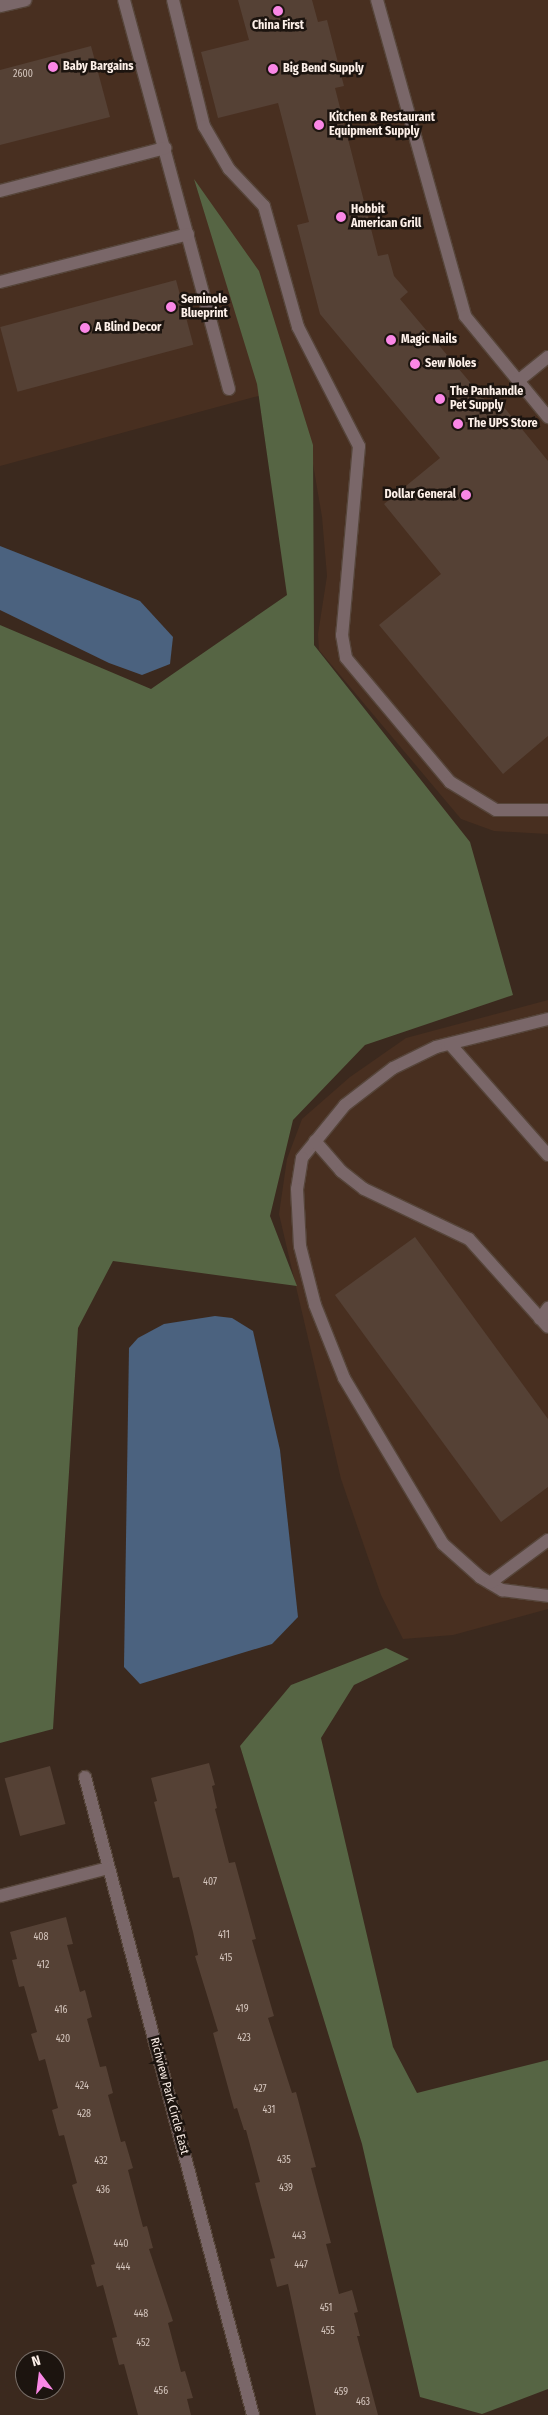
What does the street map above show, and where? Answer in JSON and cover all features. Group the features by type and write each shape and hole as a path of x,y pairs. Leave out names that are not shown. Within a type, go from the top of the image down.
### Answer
{"street":[{"path":"0,6 24,0"},
{"path":"124,0 229,389"},
{"path":"173,0 204,126 229,169 264,206 298,327 359,446 342,635 346,658 450,782 496,810 548,810"},
{"path":"377,0 465,316 548,417"},
{"path":"0,191 165,148"},
{"path":"0,282 188,234"},
{"path":"518,381 548,357"},
{"path":"548,1019 450,1044 393,1068 345,1105 315,1141 302,1158 297,1189 300,1246 322,1323 344,1378 443,1544 490,1583 502,1590 548,1596"},
{"path":"450,1044 548,1156"},
{"path":"315,1141 341,1171 364,1190 469,1239 544,1323"},
{"path":"544,1323 548,1308"},
{"path":"490,1583 548,1540"},
{"name":"Richview Park Circle East","path":"84,1777 254,2415"},
{"path":"0,1896 108,1868"}],"shaded area":[{"path":"0,0 548,0 548,834 494,831 461,819 319,650 318,634 327,576 322,517 312,458 284,389 0,466"},
{"path":"548,1000 548,1609 453,1635 403,1639 381,1595 341,1479 279,1214 287,1159 302,1119 350,1077 406,1038"}],"green space":[{"path":"194,179 259,271 313,445 314,645 470,842 513,995 365,1045 293,1120 270,1216 297,1286 113,1261 78,1328 53,1729 0,1743 0,625 151,689 287,595 257,384"},
{"path":"386,1648 409,1659 354,1685 321,1738 393,2047 417,2093 548,2060 548,2389 482,2414 420,2397 362,2144 240,1746 291,1685"}],"water":[{"path":"0,546 140,601 173,637 170,664 142,675 109,663 0,610"},
{"path":"215,1316 232,1318 253,1331 280,1450 298,1617 272,1644 140,1684 124,1667 129,1348 138,1338 164,1324"}],"building":[{"path":"238,0 312,0 318,22 327,20 344,86 335,88 378,256 388,254 394,276 408,292 400,299 495,412 503,406 548,461 548,736 503,774 379,625 441,574 384,504 440,458 320,314 297,225 309,222 278,103 218,118 201,52 249,40"},
{"path":"91,46 110,117 0,145 0,70"},
{"path":"176,280 193,345 18,392 0,327"},
{"path":"415,1237 548,1419 548,1487 501,1522 335,1295"},
{"path":"209,1763 215,1785 212,1786 217,1808 215,1809 229,1863 235,1862 256,1939 252,1940 274,2016 268,2018 292,2093 296,2092 316,2167 311,2168 331,2243 326,2244 339,2294 352,2290 358,2312 354,2313 360,2336 357,2336 378,2415 316,2415 288,2284 277,2287 270,2259 275,2258 255,2183 260,2182 246,2130 244,2130 237,2108 234,2109 213,2033 218,2031 195,1956 198,1955 179,1877 173,1878 154,1802 157,1801 151,1778"},
{"path":"50,1766 66,1824 20,1836 5,1778"},
{"path":"66,1917 73,1944 67,1945 80,1992 85,1990 92,2017 87,2019 100,2067 106,2066 113,2093 108,2095 121,2142 125,2141 133,2168 128,2170 143,2227 147,2226 153,2248 149,2249 173,2321 168,2323 181,2372 185,2371 193,2398 187,2399 191,2415 138,2415 124,2364 119,2365 112,2338 117,2337 103,2285 97,2287 91,2265 95,2264 72,2185 77,2183 64,2135 59,2136 52,2110 58,2108 45,2059 39,2061 31,2034 37,2032 24,1986 19,1987 12,1960 17,1959 10,1932"}],"place":[{"name":"China First","path":"278,11"},
{"name":"Baby Bargains","path":"53,67"},
{"name":"Big Bend Supply","path":"273,69"},
{"name":"Kitchen & Restaurant Equipment Supply","path":"319,125"},
{"name":"Hobbit American Grill","path":"341,217"},
{"name":"Seminole Blueprint","path":"171,307"},
{"name":"A Blind Decor","path":"85,328"},
{"name":"Magic Nails","path":"391,340"},
{"name":"Sew Noles","path":"415,364"},
{"name":"The Panhandle Pet Supply","path":"440,399"},
{"name":"The UPS Store","path":"458,424"},
{"name":"Dollar General","path":"466,495"}]}
